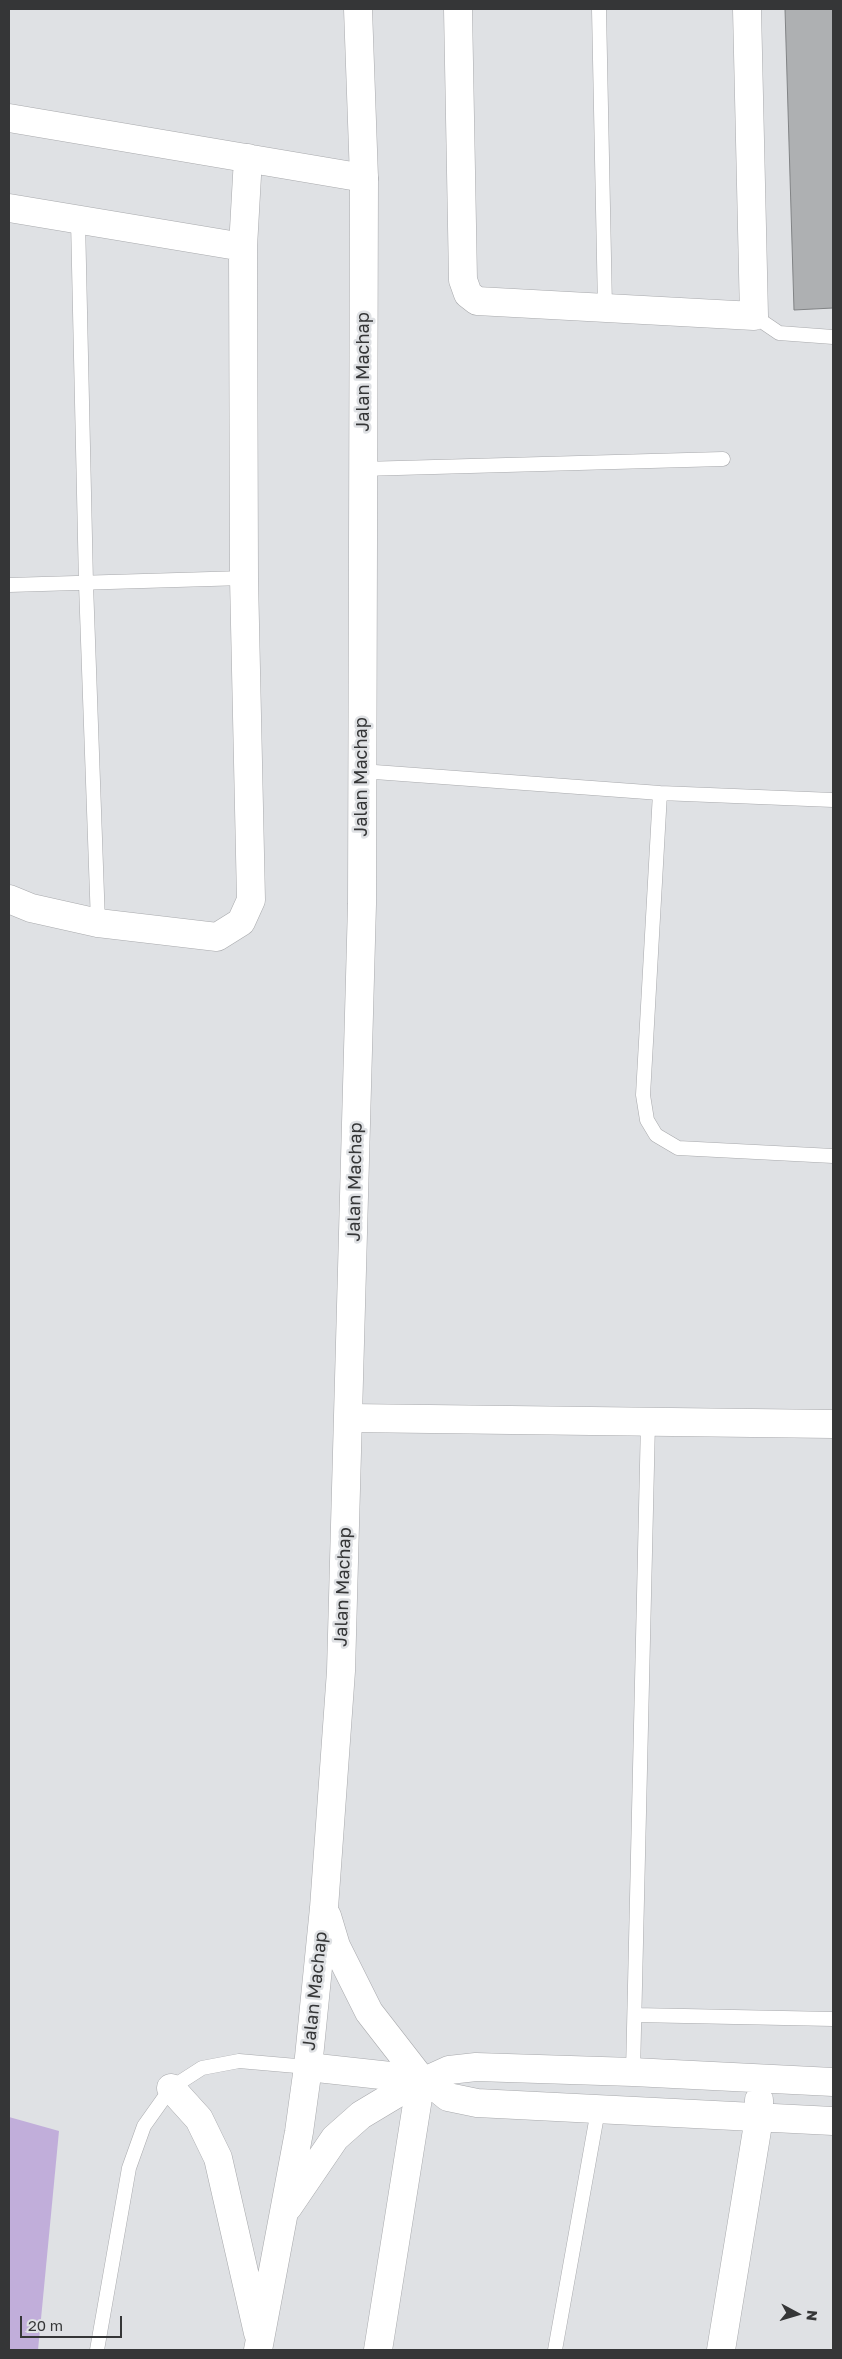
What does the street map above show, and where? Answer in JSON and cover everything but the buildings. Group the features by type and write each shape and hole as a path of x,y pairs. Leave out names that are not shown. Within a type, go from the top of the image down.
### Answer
{"street":[{"name":"Jalan Machap","path":"259,2346 299,2132 308,2067 324,1908 341,1671 362,904 364,178 358,9"},
{"path":"458,9 463,280 468,294 477,301 754,316 747,9"},
{"path":"9,118 364,178"},
{"path":"9,899 31,908 98,922 217,937 241,922 251,900 244,578 243,246 248,158"},
{"path":"9,208 243,246"},
{"path":"349,1418 833,1424"},
{"path":"324,1908 336,1946 369,2012 424,2080 448,2097 477,2103 833,2121"},
{"path":"308,2067 424,2080"},
{"path":"284,2213 335,2138 361,2115 424,2080 449,2070 476,2067 633,2072 833,2082"},
{"path":"721,2350 759,2118 759,2079"},
{"path":"378,2350 424,2080"},
{"path":"171,2088 199,2119 218,2158 259,2346"}],"lane":[{"path":"599,9 605,308"},
{"path":"78,220 86,584 98,922"},
{"path":"754,316 779,333 833,337"},
{"path":"362,469 723,459"},
{"path":"9,585 244,578"},
{"path":"361,771 660,793 833,800"},
{"path":"660,793 643,1095 646,1120 656,1136 678,1148 833,1156"},
{"path":"633,2072 648,1422"},
{"path":"635,2016 833,2019"},
{"path":"97,2350 129,2168 144,2126 171,2088 202,2068 240,2061 308,2067"},
{"path":"555,2350 598,2110"}],"shaded area":[{"path":"9,2117 59,2131 38,2350 9,2350"}]}
